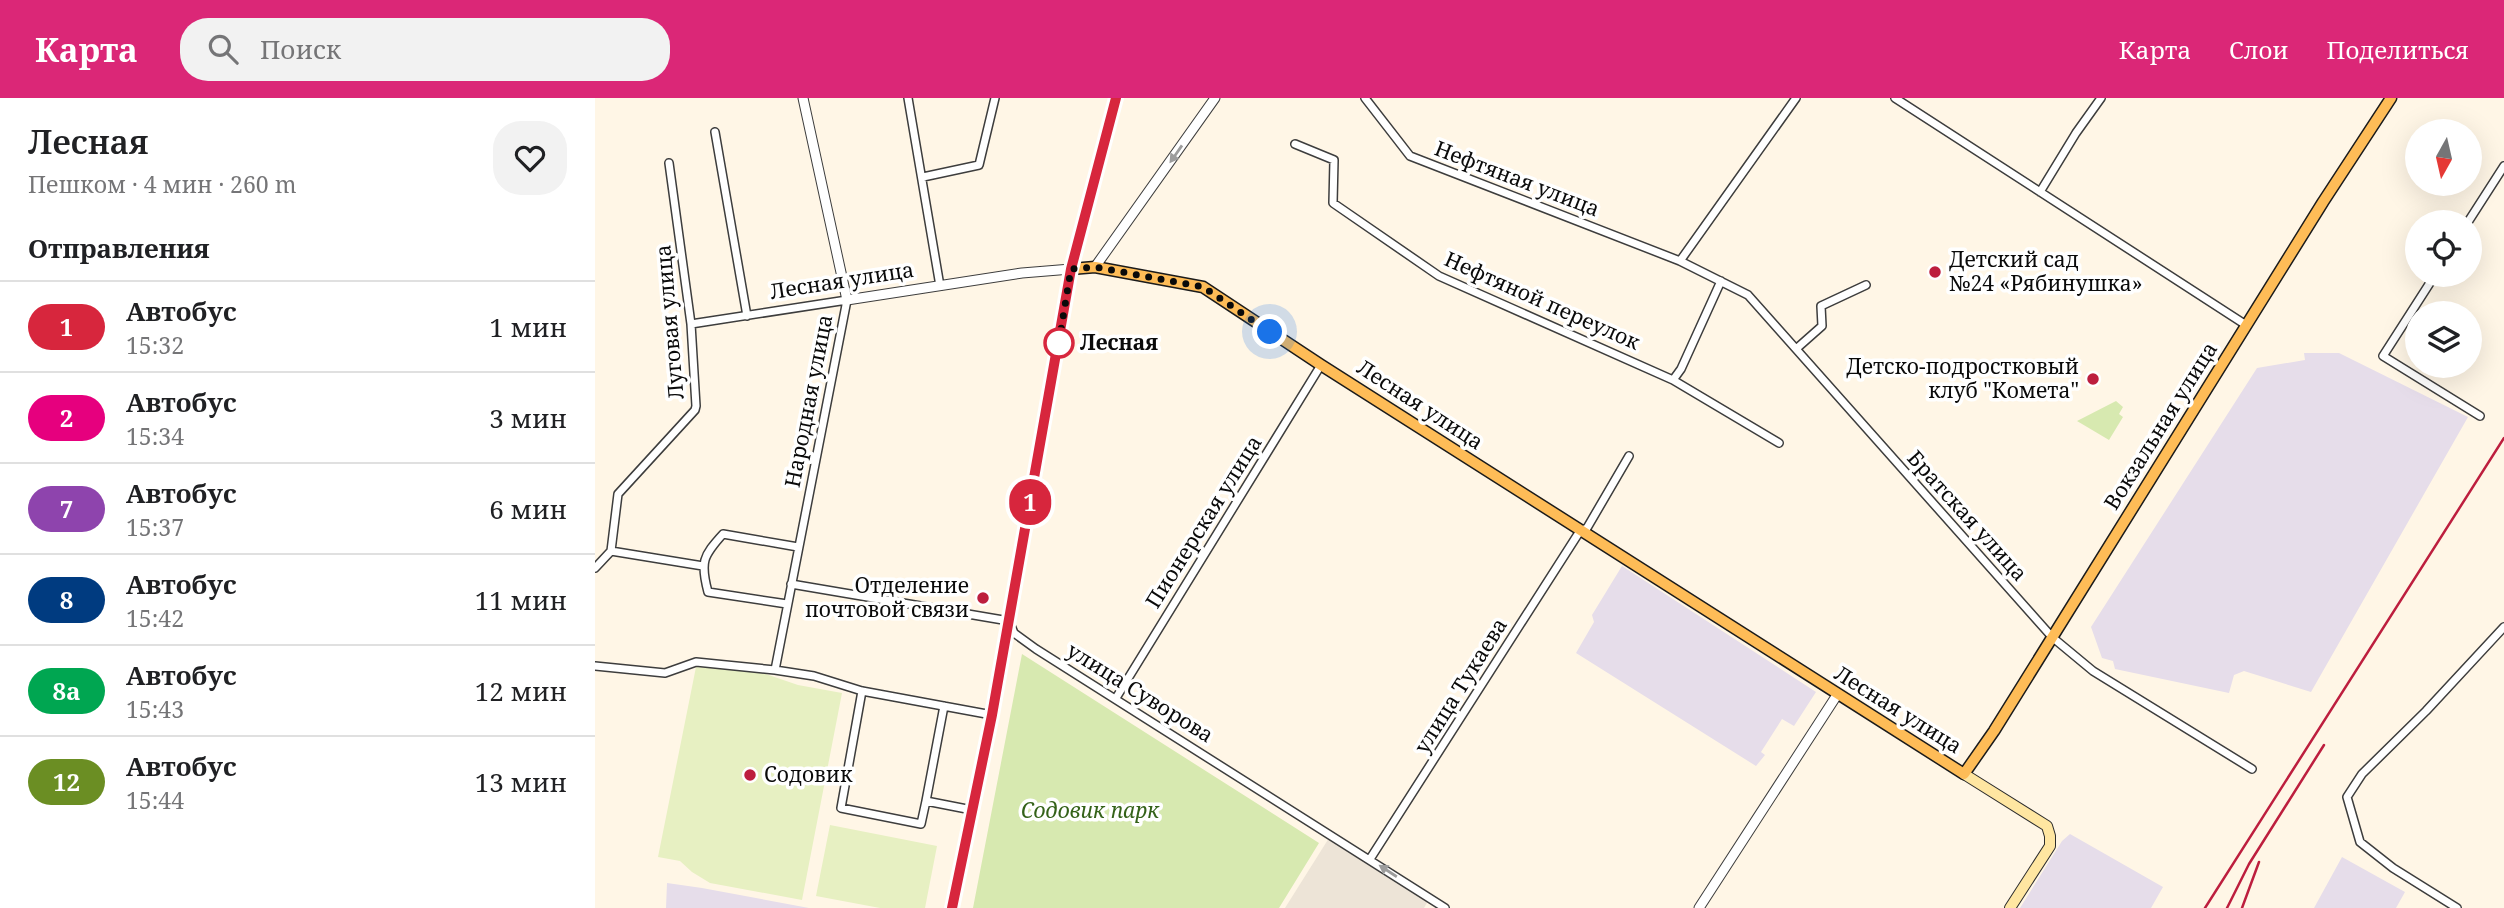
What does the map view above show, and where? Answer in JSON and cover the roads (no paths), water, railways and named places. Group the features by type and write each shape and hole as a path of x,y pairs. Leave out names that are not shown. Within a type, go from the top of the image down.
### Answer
{"main road":[{"path":"952,908 1009,637 1009,621 1071,269 1116,98"},
{"name":"Вокзальная улица","path":"1963,774 1994,731 2322,202 2391,98"},
{"name":"Лесная улица","path":"1071,269 1095,267 1203,287 1580,531 2047,826 2050,846 2010,908"}],"street":[{"name":"Народная улица","path":"775,670 847,300 803,98"},
{"path":"908,98 940,286"},
{"path":"923,177 979,165 995,98"},
{"path":"1095,267 1215,98"},
{"name":"Нефтяная улица","path":"1365,98 1410,156 1680,261"},
{"path":"1680,261 1796,98"},
{"path":"1895,98 2246,326"},
{"path":"2040,191 2101,98"},
{"path":"715,132 747,316"},
{"name":"Нефтяной переулок","path":"1295,144 1334,160 1333,203 1439,276 1673,380 1779,443"},
{"name":"Луговая улица","path":"611,551 618,494 695,410 691,324 669,163"},
{"path":"2476,210 2504,166"},
{"name":"Братская улица","path":"1680,261 1748,295 2052,637 2093,671 2252,769"},
{"name":"Лесная улица","path":"691,324 1022,273 1071,269"},
{"path":"1673,380 1682,369 1721,281"},
{"path":"1796,349 1822,326 1821,306 1866,285"},
{"path":"2427,287 2383,356 2480,416"},
{"name":"Пионерская улица","path":"1116,698 1321,365"},
{"name":"улица Тукаева","path":"1370,859 1580,531 1587,528 1629,456"},
{"path":"787,604 708,592 703,566 705,555 723,534 797,547"},
{"path":"595,568 611,551 703,566"},
{"path":"791,584 1009,621"},
{"path":"2457,908 2392,868 2360,842 2347,797 2362,774 2504,627"},
{"name":"улица Суворова","path":"1009,637 1116,698 1445,908"},
{"path":"595,666 665,673 696,662 775,670 814,676 862,691 992,715"},
{"path":"862,691 841,808 921,824 944,706"},
{"path":"1699,908 1837,695"},
{"path":"926,801 972,810"}],"railway":[{"path":"2205,908 2504,438"},
{"path":"2227,908 2249,864 2324,745"},
{"path":"2242,908 2259,862"}],"place":[{"name":"Детский сад №24 «Рябинушка»","path":"1935,272"},
{"name":"Лесная","path":"1059,343"},
{"name":"Детско-подростковый клуб \"Комета\"","path":"2093,379"},
{"name":"Отделение почтовой связи","path":"983,598"},
{"name":"Содовик","path":"750,775"}],"park label":[{"name":"Содовик парк","path":"1090,811"}]}
